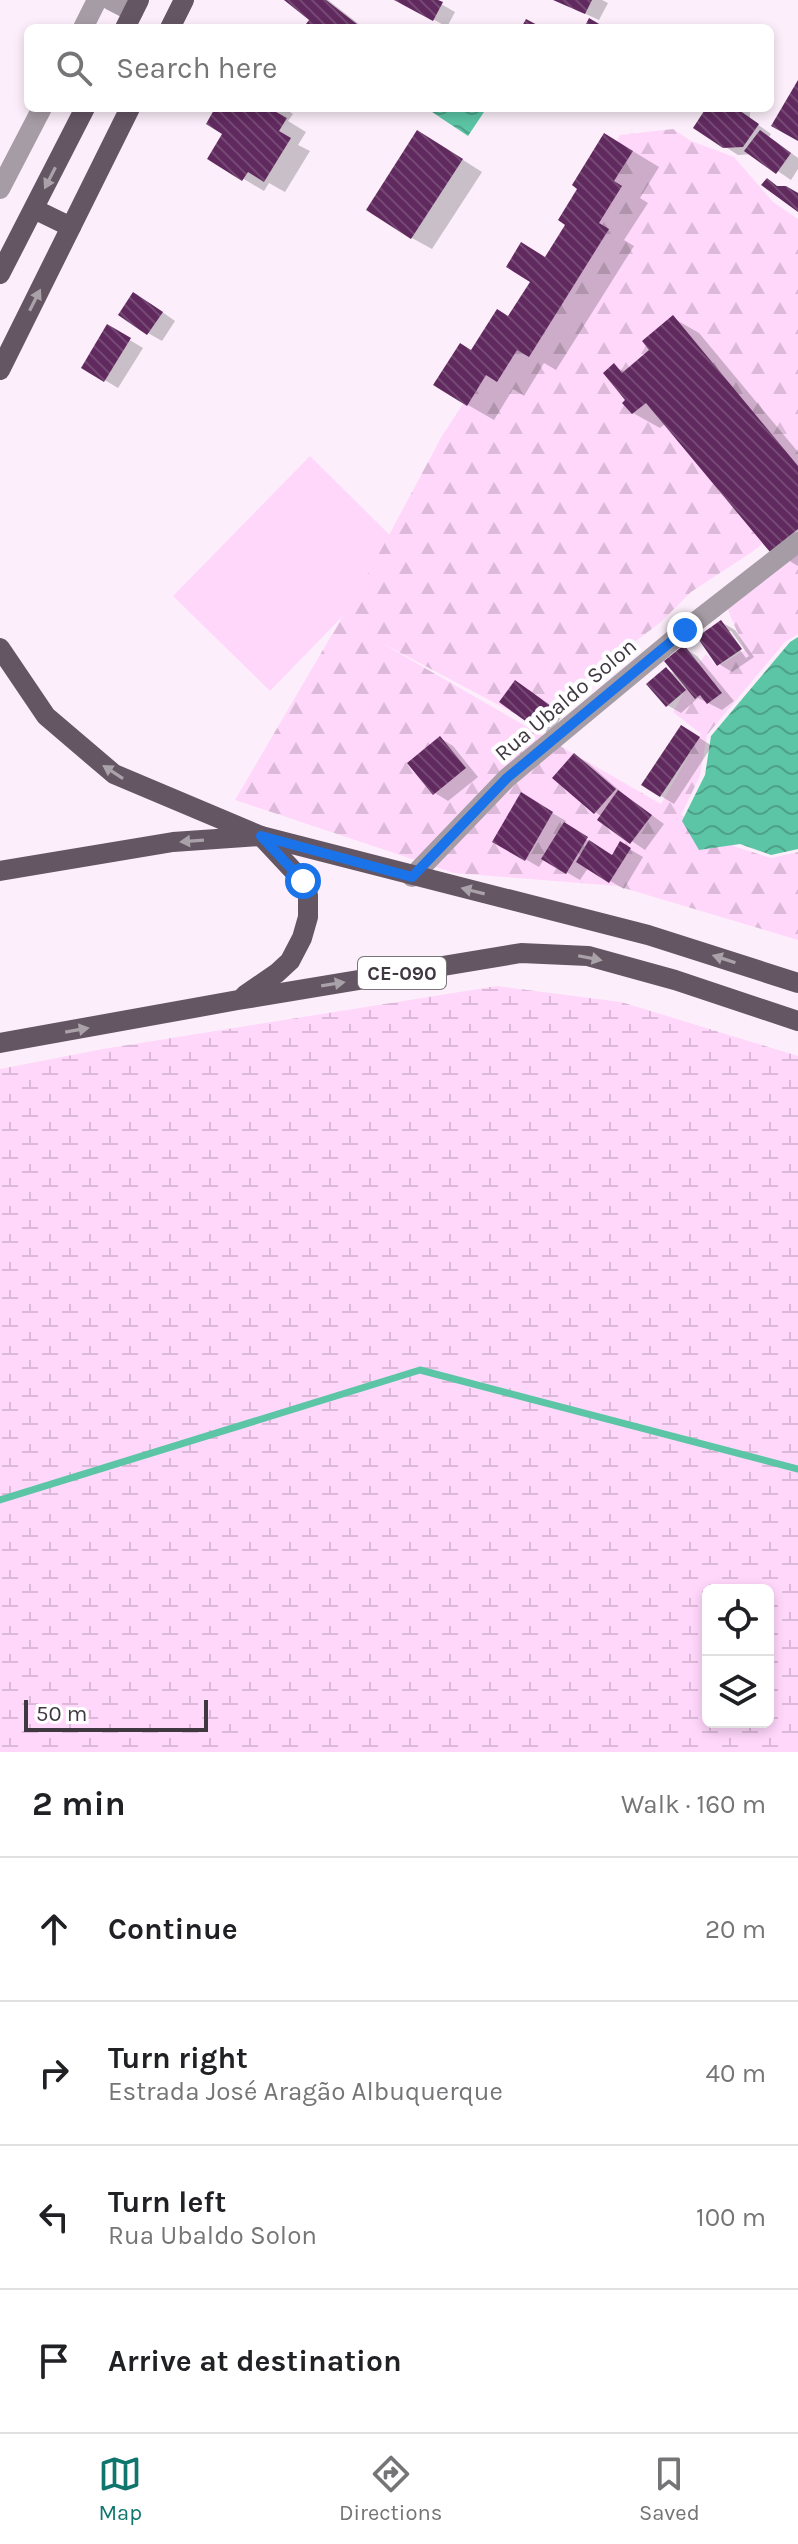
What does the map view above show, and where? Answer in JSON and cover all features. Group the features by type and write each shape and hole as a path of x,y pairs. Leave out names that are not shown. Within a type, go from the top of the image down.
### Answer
{"main road":[{"path":"172,24 184,0"},
{"path":"0,274 83,112"},
{"path":"0,370 128,112"},
{"path":"34,209 71,227"},
{"path":"0,648 46,716 114,774 261,836 648,935 798,983"},
{"path":"0,871 173,842 261,836"},
{"path":"238,1000 290,961 308,917 308,895 303,881 261,836"},
{"name":"CE-090","path":"0,1043 521,953 588,956 798,1021"}],"street":[{"path":"85,24 97,0"},
{"path":"110,0 133,13"},
{"path":"0,189 40,112"},
{"name":"Rua Ubaldo Solon","path":"412,877 507,778 685,630 798,542"}],"green space":[{"path":"673,129 691,141 734,157 773,202 798,219 798,516 752,552 691,592 661,622 625,649 597,665 544,729 378,641 661,804 701,734 673,712 693,675 706,654 717,667 745,650 727,608 798,552 798,634 785,642 707,735 700,776 681,815 736,847 771,858 798,852 798,940 617,886 454,873 235,800 375,561 442,436 527,306 620,135"},
{"path":"310,456 406,551 270,691 173,596"},
{"path":"497,986 621,1002 798,1056 798,1752 0,1752 0,1069 103,1049"}],"water":[{"path":"432,112 484,112 468,136"},
{"path":"798,637 798,849 771,855 740,844 699,850 682,821 705,775 711,736 790,642"}],"building":[{"path":"284,0 326,0 357,24 306,24 309,20"},
{"path":"394,0 438,0 443,2 433,21"},
{"path":"553,0 592,0 585,14"},
{"path":"798,80 798,141 771,126"},
{"path":"213,112 276,112 287,118 279,131 291,138 264,182 248,172 242,181 207,159 222,134 206,124"},
{"path":"703,112 742,112 759,124 743,147 723,148 693,128"},
{"path":"417,130 463,159 411,239 366,210"},
{"path":"760,130 791,153 776,174 744,151"},
{"path":"604,133 633,151 614,181 622,186 599,223 609,229 529,357 517,350 497,382 486,375 467,406 433,385 460,343 471,350 497,309 508,316 530,282 506,267 521,242 545,257 565,225 558,220 577,189 572,185"},
{"path":"767,178 777,186 786,186 798,193 798,212 761,185"},
{"path":"133,292 163,312 147,335 118,315"},
{"path":"673,315 798,466 798,529 770,552 646,403 632,414 603,373 614,363 622,373 649,350 642,341"},
{"path":"107,324 131,338 104,382 81,368"},
{"path":"721,620 742,649 717,666 697,637"},
{"path":"684,645 722,693 707,704 700,695 695,699 664,661"},
{"path":"666,667 686,690 666,707 646,684"},
{"path":"515,680 551,706 535,728 499,702"},
{"path":"681,725 700,737 660,797 641,785"},
{"path":"440,736 466,768 433,795 407,763"},
{"path":"574,753 616,789 594,814 552,778"},
{"path":"618,790 652,815 630,844 597,820"},
{"path":"521,792 553,812 525,861 492,842"},
{"path":"564,822 588,837 566,874 541,859"},
{"path":"589,840 612,855 620,841 631,848 609,883 576,862"}],"waterway":[{"path":"0,1500 420,1370 798,1469"}],"route":[{"path":"303,881 261,836 412,877 507,778 685,630"}]}
